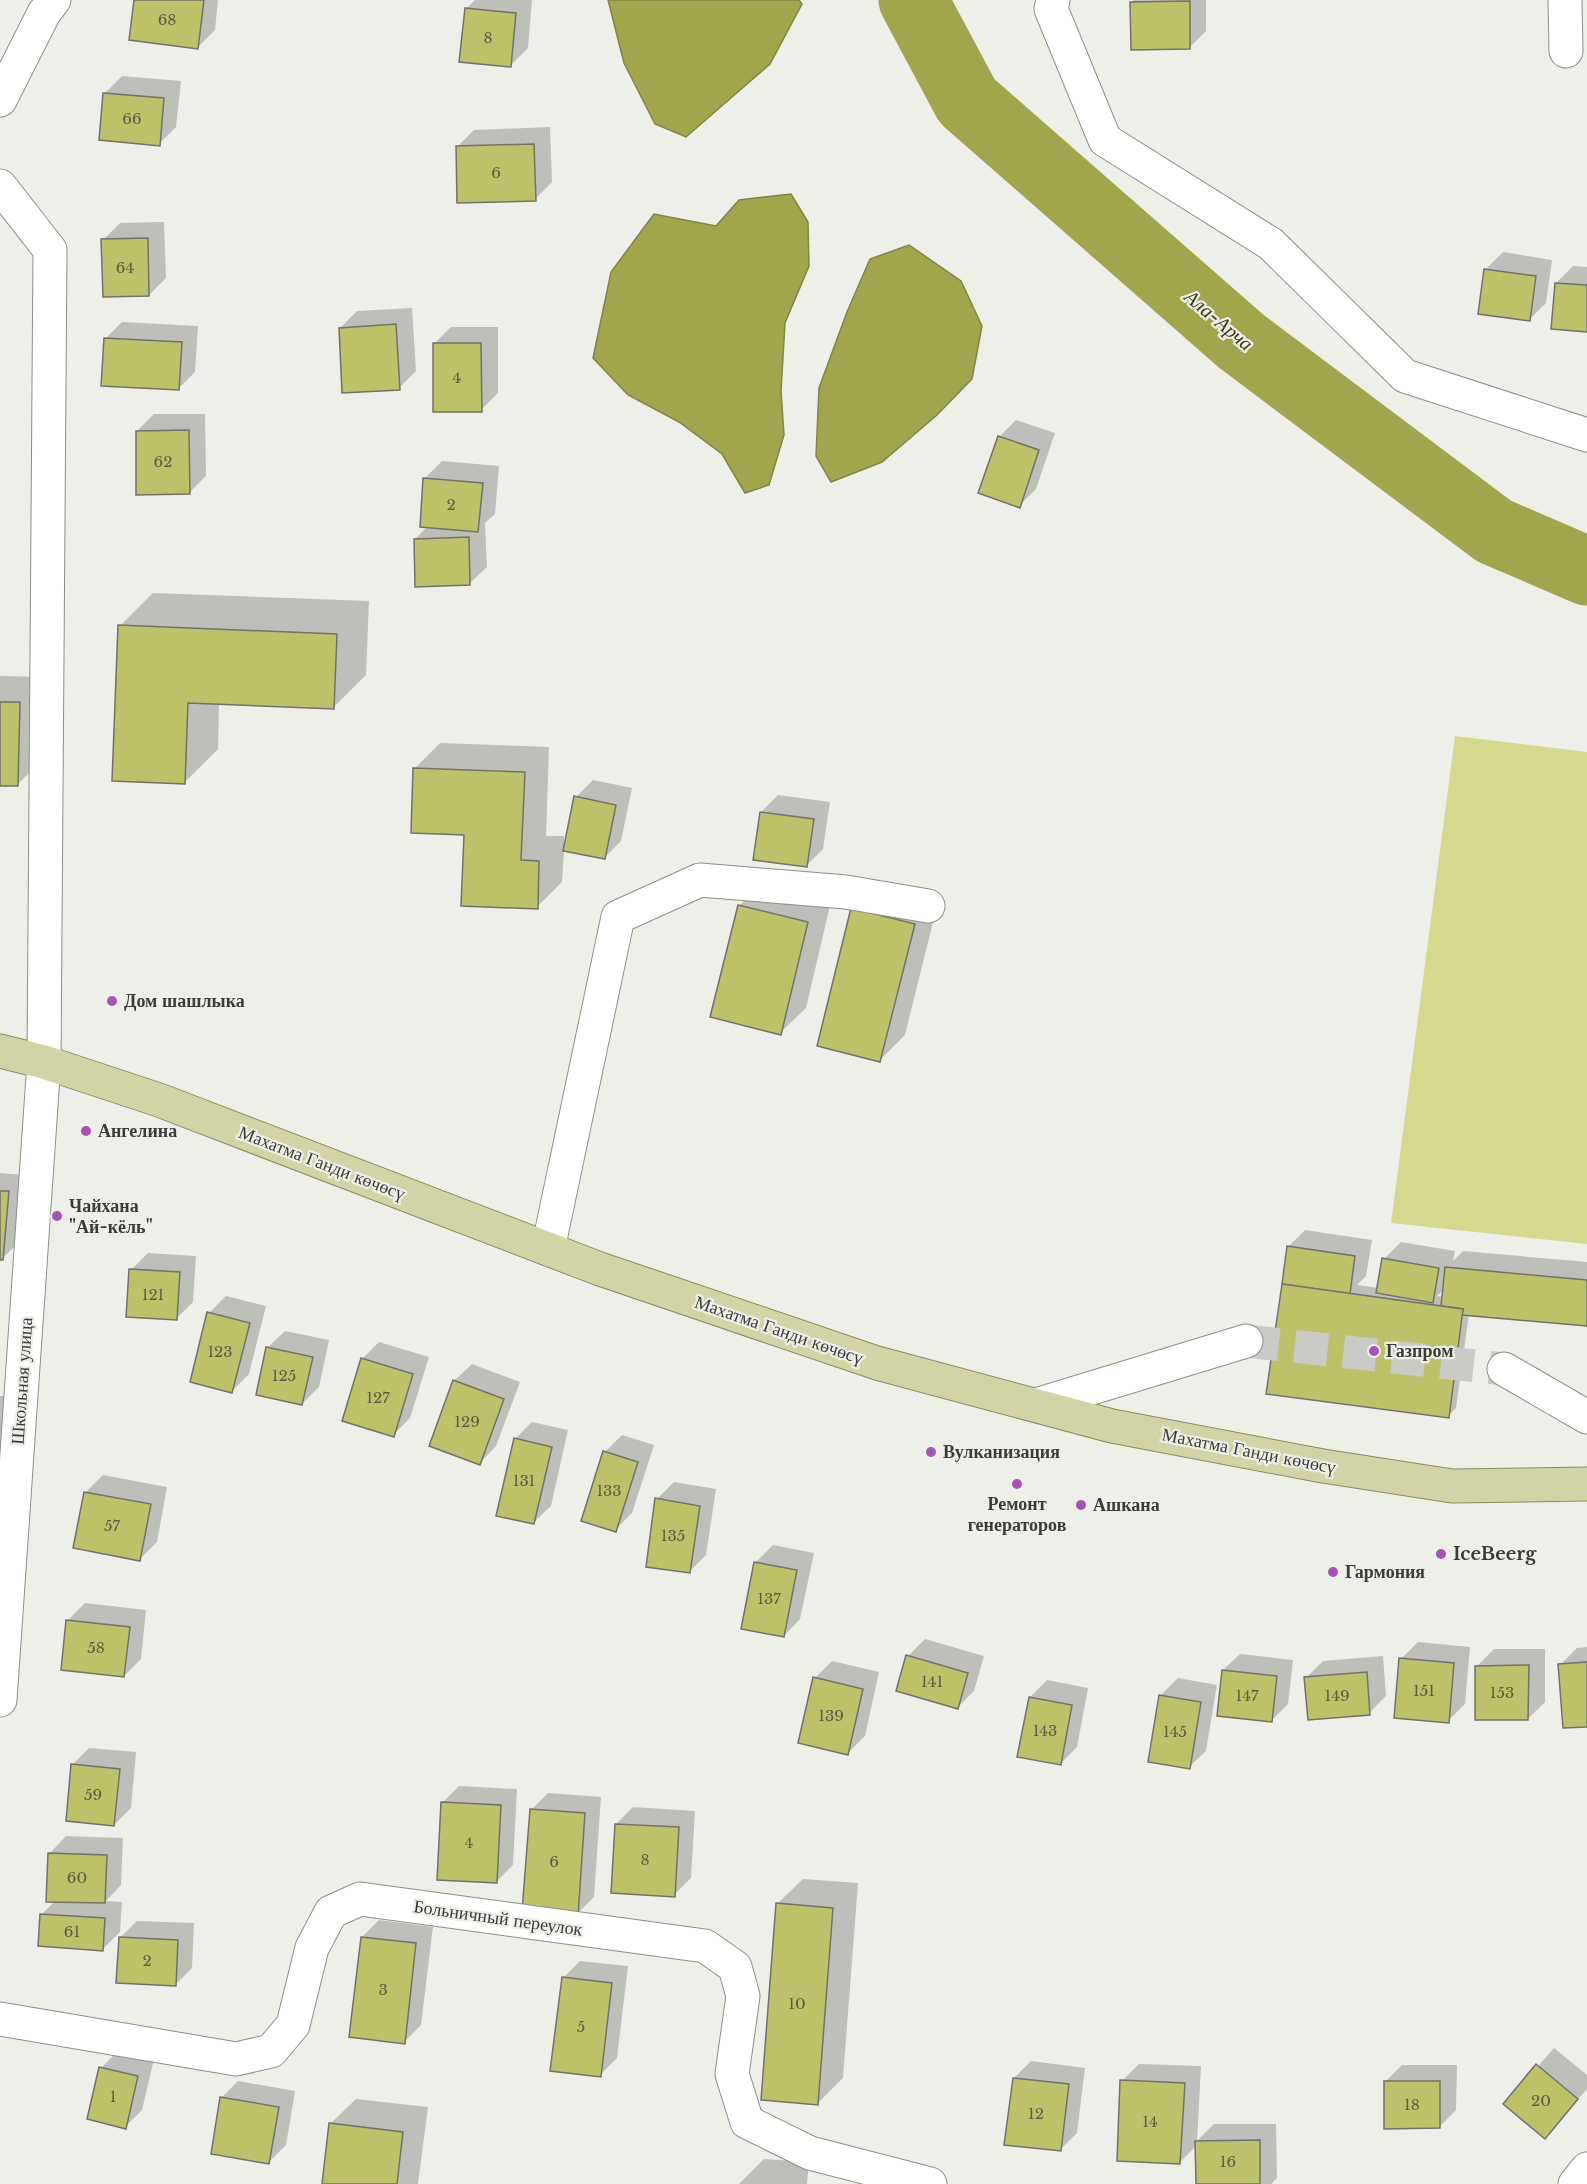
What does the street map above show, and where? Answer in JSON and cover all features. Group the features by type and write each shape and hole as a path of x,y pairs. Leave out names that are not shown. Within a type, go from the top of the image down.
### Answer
{"main road":[{"name":"Махатма Ганди көчөсү","path":"0,1051 44,1062 159,1100 600,1269 878,1364 1112,1426 1323,1466 1452,1486 1587,1484"}],"street":[{"path":"0,100 44,13 54,0"},
{"path":"1053,0 1051,9 1105,140 1271,244 1405,376 1587,435"},
{"path":"1564,0 1566,51"},
{"name":"Школьная улица","path":"0,186 50,250 44,1062 0,1700"},
{"path":"548,1249 618,917 700,880 846,892 928,906"},
{"path":"1036,1405 1246,1341"},
{"path":"1504,1369 1587,1417"},
{"name":"Больничный переулок","path":"0,2019 236,2059 271,2051 293,2025 312,1948 331,1912 360,1899 705,1946 735,1967 743,1996 732,2074 747,2122 810,2153 930,2184"},
{"path":"1575,2184 1587,2169"}],"shaded area":[{"path":"608,0 799,0 802,4 770,64 686,137 655,124 624,63"},
{"path":"791,194 808,222 809,266 785,323 781,391 784,435 769,485 745,493 722,454 679,422 628,395 593,358 611,272 654,214 716,226 739,200"},
{"path":"909,245 961,281 982,326 972,379 937,415 882,462 831,482 816,456 819,388 847,312 870,259"},
{"path":"1455,736 1587,752 1587,1244 1391,1223"}],"building":[{"path":"134,0 204,0 198,49 129,40"},
{"path":"1190,1 1190,49 1131,50 1130,2"},
{"path":"465,8 516,13 511,67 459,62"},
{"path":"103,93 164,98 160,146 99,140"},
{"path":"534,144 536,201 457,203 456,146"},
{"path":"148,238 149,296 103,297 101,239"},
{"path":"1484,269 1536,276 1530,321 1478,314"},
{"path":"1555,283 1587,285 1587,332 1551,329"},
{"path":"396,324 400,390 342,393 339,328"},
{"path":"104,338 182,342 179,390 101,386"},
{"path":"433,343 481,343 482,412 433,412"},
{"path":"189,430 190,494 136,495 136,431"},
{"path":"998,436 1039,450 1020,508 978,493"},
{"path":"423,478 483,483 478,532 420,527"},
{"path":"469,537 470,585 415,587 414,539"},
{"path":"118,625 337,634 334,709 188,703 185,784 112,781"},
{"path":"0,702 20,702 18,786 0,786"},
{"path":"413,768 525,772 521,860 539,861 538,909 461,906 464,835 411,833"},
{"path":"574,796 616,805 605,859 563,851"},
{"path":"760,812 814,819 807,867 753,860"},
{"path":"738,905 808,922 781,1035 710,1017"},
{"path":"851,908 915,924 880,1062 817,1046"},
{"path":"0,1191 9,1191 3,1260 0,1260"},
{"path":"1287,1246 1355,1256 1350,1294 1282,1284"},
{"path":"1382,1258 1439,1268 1433,1303 1376,1293"},
{"path":"1445,1267 1587,1280 1587,1326 1462,1315 1463,1309 1441,1306"},
{"path":"129,1269 180,1272 177,1320 126,1317"},
{"path":"1282,1284 1463,1309 1449,1418 1266,1394"},
{"path":"207,1312 250,1323 232,1393 190,1382"},
{"path":"266,1347 313,1357 302,1405 256,1395"},
{"path":"361,1358 413,1374 394,1437 342,1421"},
{"path":"453,1380 504,1399 480,1465 429,1446"},
{"path":"514,1438 552,1447 534,1524 496,1516"},
{"path":"603,1451 638,1462 616,1532 581,1521"},
{"path":"84,1492 151,1504 140,1561 73,1548"},
{"path":"655,1498 700,1506 690,1573 646,1567"},
{"path":"754,1562 797,1570 784,1637 741,1629"},
{"path":"66,1620 130,1627 124,1677 61,1670"},
{"path":"906,1655 968,1673 958,1709 896,1691"},
{"path":"1399,1658 1454,1663 1449,1723 1394,1718"},
{"path":"1587,1662 1587,1727 1563,1728 1558,1664"},
{"path":"1529,1665 1528,1720 1475,1720 1475,1666"},
{"path":"1222,1670 1277,1676 1272,1722 1217,1716"},
{"path":"1367,1672 1370,1715 1308,1720 1304,1677"},
{"path":"813,1677 863,1689 848,1755 798,1743"},
{"path":"1159,1695 1201,1702 1190,1769 1148,1762"},
{"path":"1029,1697 1072,1705 1061,1765 1017,1757"},
{"path":"71,1764 120,1769 114,1826 66,1821"},
{"path":"441,1802 501,1805 497,1883 437,1880"},
{"path":"530,1809 585,1813 578,1916 522,1911"},
{"path":"615,1824 679,1827 675,1897 611,1893"},
{"path":"48,1853 107,1855 105,1903 46,1902"},
{"path":"776,1903 833,1908 818,2105 761,2100"},
{"path":"40,1914 105,1918 103,1951 38,1946"},
{"path":"119,1937 178,1940 176,1986 116,1983"},
{"path":"361,1937 416,1943 405,2044 349,2037"},
{"path":"562,1977 612,1983 601,2077 550,2071"},
{"path":"1536,2064 1578,2099 1545,2139 1503,2104"},
{"path":"99,2067 138,2076 126,2129 87,2119"},
{"path":"1013,2078 1069,2084 1061,2151 1004,2145"},
{"path":"1120,2080 1185,2083 1180,2164 1117,2161"},
{"path":"1384,2081 1440,2081 1440,2128 1384,2129"},
{"path":"220,2097 279,2107 269,2164 211,2154"},
{"path":"329,2123 403,2132 397,2184 322,2184"},
{"path":"1260,2140 1260,2184 1196,2184 1195,2141"}],"waterway":[{"name":"Ала-Арча","path":"913,0 967,101 1241,341 1494,531 1587,571"}],"tunnel":[{"path":"1246,1341 1504,1369"}],"place":[{"name":"Дом шашлыка","path":"112,1001"},
{"name":"Ангелина","path":"86,1131"},
{"name":"Чайхана \"Ай-кёль\"","path":"57,1216"},
{"name":"Газпром","path":"1374,1351"},
{"name":"Вулканизация","path":"931,1452"},
{"name":"Ремонт генераторов","path":"1017,1484"},
{"name":"Ашкана","path":"1081,1505"},
{"name":"IceBeerg","path":"1441,1554"},
{"name":"Гармония","path":"1333,1572"}]}
